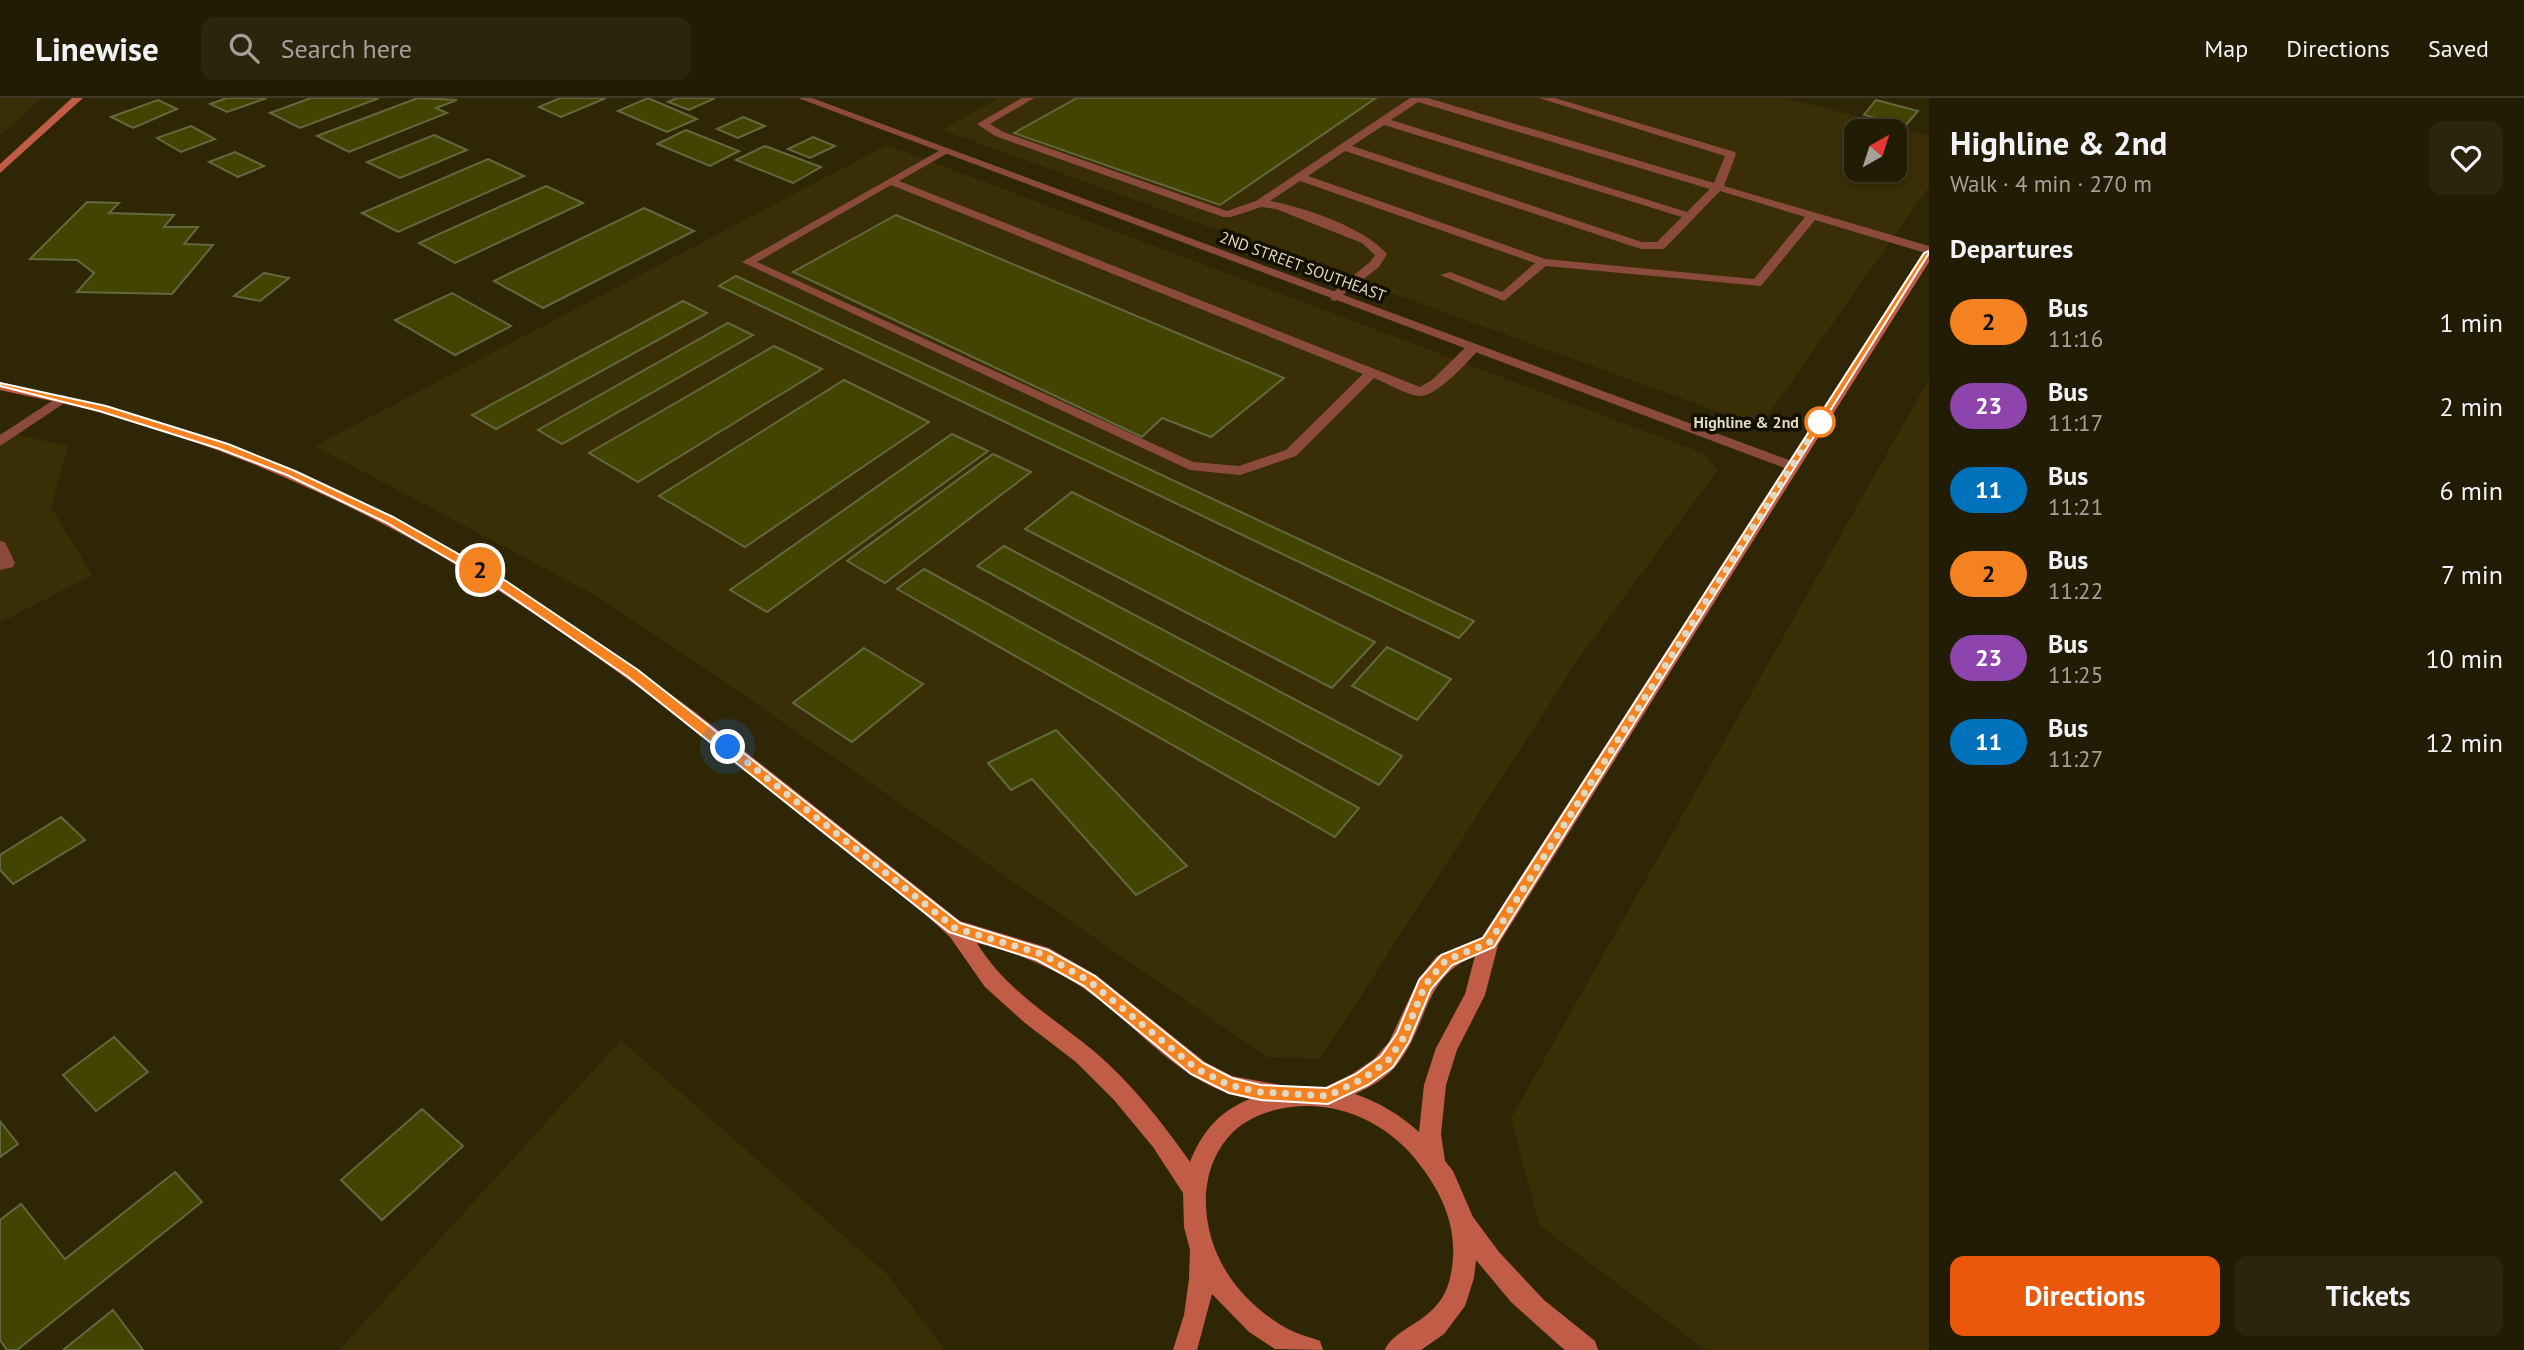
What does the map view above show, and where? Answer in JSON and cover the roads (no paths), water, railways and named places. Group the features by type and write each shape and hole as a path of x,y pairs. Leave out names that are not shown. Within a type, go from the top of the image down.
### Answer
{"street":[{"path":"0,170 78,98"},
{"name":"2ND STREET SOUTHEAST","path":"803,98 1792,466"},
{"path":"1029,98 982,124 999,134 1227,215 1260,203 1417,98 1929,252 1489,943 1475,995 1447,1048 1435,1085 1430,1134 1434,1163"},
{"path":"1544,98 1731,154 1718,187 1660,246 1626,271"},
{"path":"1382,121 1690,216"},
{"path":"1345,146 1641,245 1660,246"},
{"path":"944,151 748,262 1190,466 1240,471 1290,453 1371,373"},
{"path":"1300,177 1544,262 1757,283 1812,215"},
{"path":"890,181 1421,392 1437,383 1473,348"},
{"path":"1260,203 1307,215 1366,240 1381,254 1375,264 1335,297"},
{"path":"1446,275 1504,298 1544,262"},
{"path":"0,386 154,423 235,451 338,494 443,549 502,584 633,673 955,928 987,974 1019,1007 1094,1065 1126,1099 1161,1138 1195,1190"},
{"path":"0,442 61,399"},
{"path":"0,546 7,563 0,565"},
{"path":"955,928 1042,954 1089,981 1197,1069 1229,1085 1261,1092 1328,1096 1386,1118 1421,1146 1448,1181 1463,1222 1482,1251 1518,1291 1565,1335 1586,1350"},
{"path":"1328,1096 1362,1079 1387,1062 1404,1037 1425,985 1446,960 1489,943"},
{"path":"1185,1350 1198,1305 1202,1278 1193,1198 1202,1157 1225,1125 1257,1106 1299,1096"},
{"path":"1397,1350 1428,1333 1454,1302 1466,1263 1463,1222"},
{"path":"1197,1230 1200,1243 1221,1287 1258,1324 1300,1348 1311,1350"}],"place":[{"name":"Highline & 2nd","path":"1820,422"}]}
